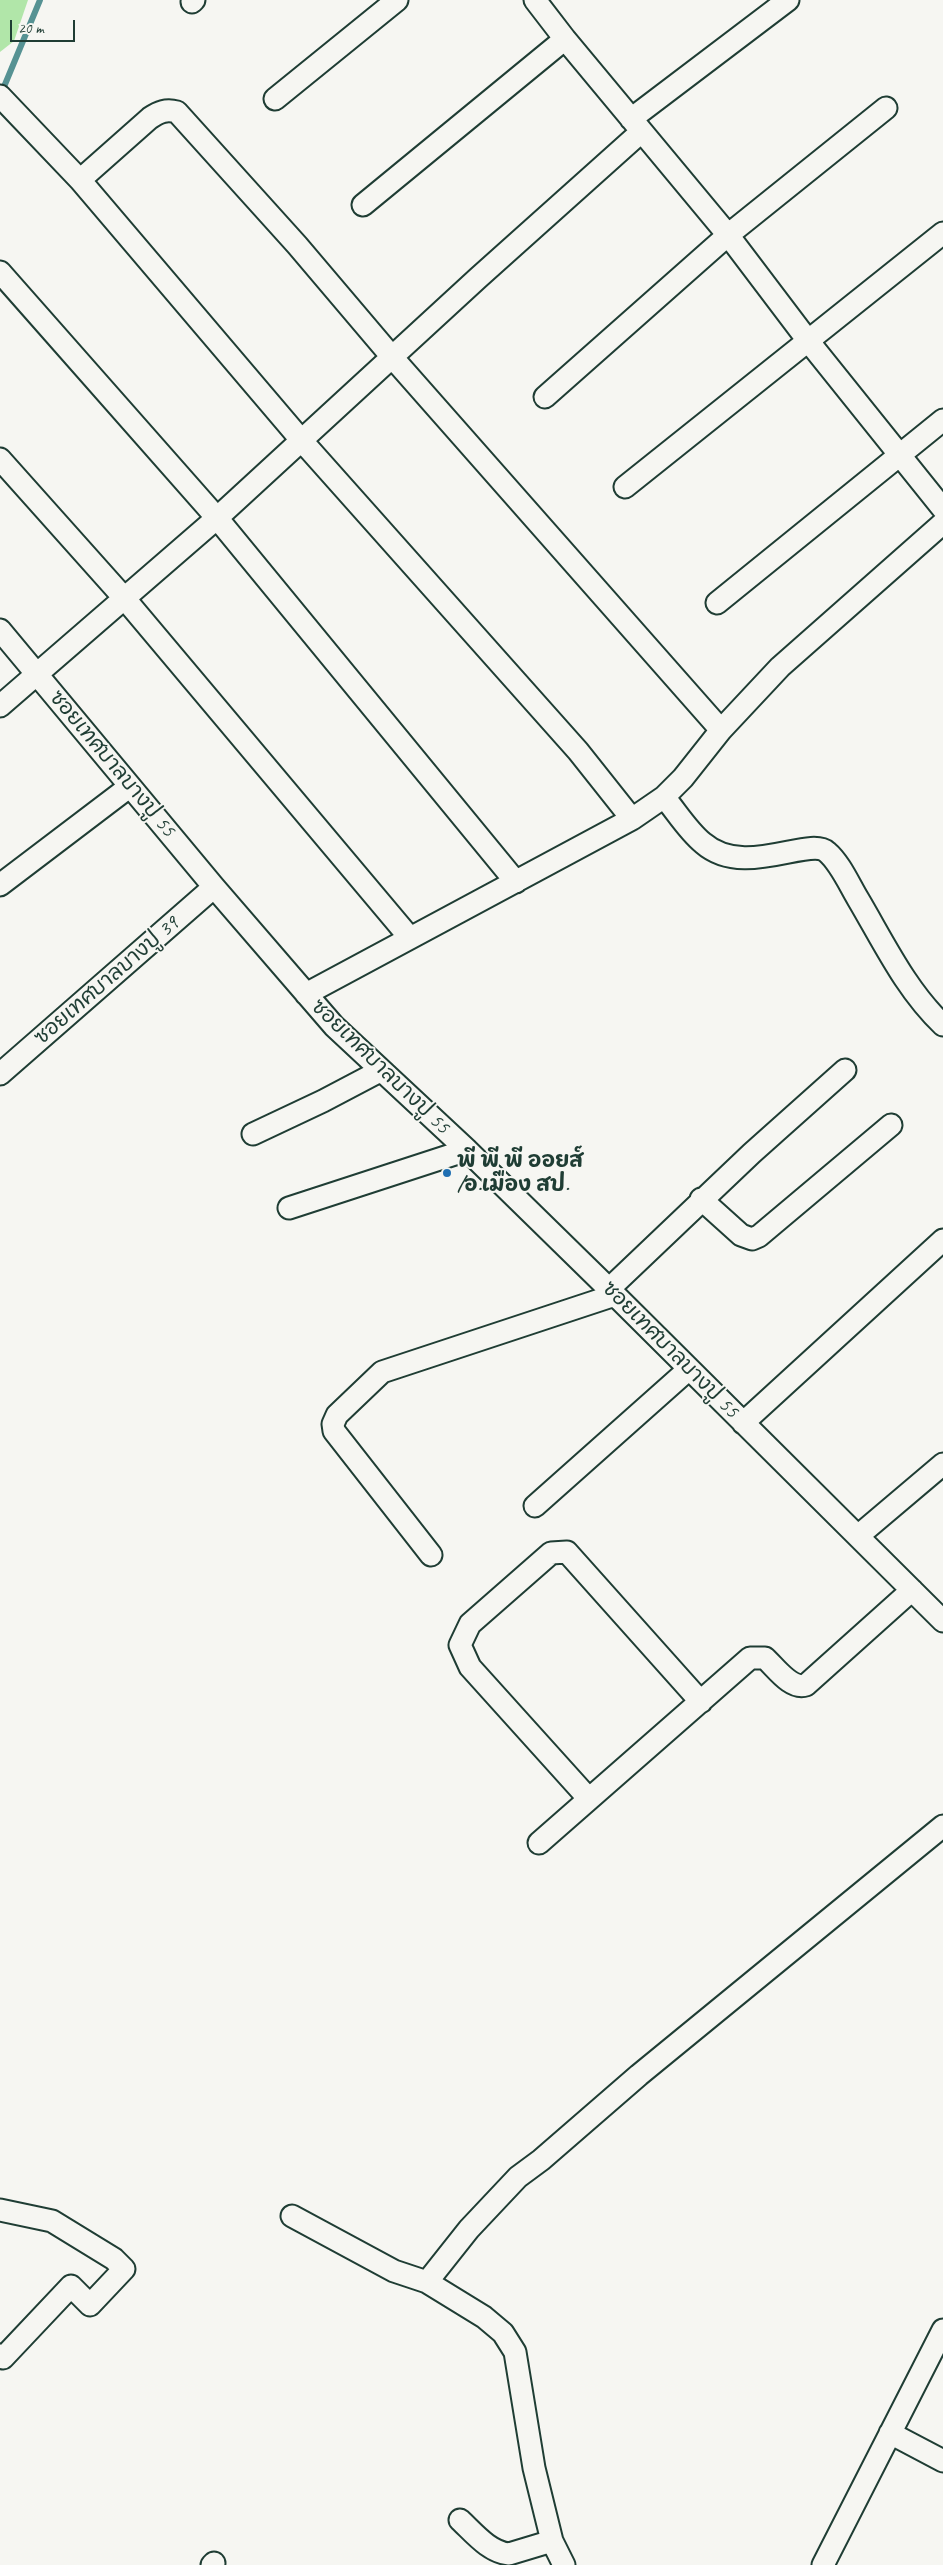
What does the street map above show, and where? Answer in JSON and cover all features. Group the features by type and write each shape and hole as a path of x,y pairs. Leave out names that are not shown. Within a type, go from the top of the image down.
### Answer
{"street":[{"path":"275,99 397,0"},
{"path":"0,706 217,518 636,126 788,0"},
{"path":"542,2 565,39 728,235 809,342 943,509"},
{"path":"363,205 565,39"},
{"path":"3,98 80,180 302,440 578,751 632,819"},
{"path":"545,397 728,235 886,108"},
{"path":"80,180 150,118 160,112 170,110 177,112 297,245 392,356 721,730"},
{"path":"625,487 943,234"},
{"path":"0,272 217,518 516,882"},
{"path":"716,602 943,420"},
{"path":"0,459 125,599 410,938"},
{"path":"306,994 632,819 664,796 683,778 721,730 780,668 943,523"},
{"name":"ซอยเทศบาลบางปู 55","path":"0,630 214,887 306,994 380,1071 467,1150 943,1621"},
{"path":"0,885 130,787"},
{"path":"664,796 703,843 736,858 762,858 817,847 826,851 842,871 910,990 943,1025"},
{"name":"ซอยเทศบาลบางปู 39","path":"0,1074 214,887"},
{"path":"431,1555 334,1431 332,1424 337,1415 382,1372 612,1292 702,1199 845,1070"},
{"path":"253,1134 323,1101 380,1071"},
{"path":"702,1199 741,1235 752,1239 891,1125"},
{"path":"289,1208 467,1150"},
{"path":"743,1423 943,1240"},
{"path":"535,1506 689,1370"},
{"path":"858,1536 943,1464"},
{"path":"589,1799 470,1667 460,1645 470,1624 552,1553 566,1552 700,1702"},
{"path":"539,1843 750,1658 765,1658 793,1685 800,1687 806,1685 912,1590"},
{"path":"427,2282 469,2229 518,2177 541,2160 639,2075 943,1826"},
{"path":"0,2210 52,2221 114,2259 124,2269 90,2305 72,2286 3,2358 0,2355"},
{"path":"292,2216 394,2271 427,2282 484,2317 503,2333 515,2352 534,2468 552,2540 564,2565"},
{"path":"823,2565 943,2330"},
{"path":"890,2433 943,2461"},
{"path":"460,2520 482,2541 496,2559 552,2540"}],"green space":[{"path":"0,0 28,0 14,41 0,52"}],"waterway":[{"path":"1,94 40,0"}],"place":[{"name":"พี พี พี ออยส์ /อ.เมือง สป.","path":"447,1173"}]}
